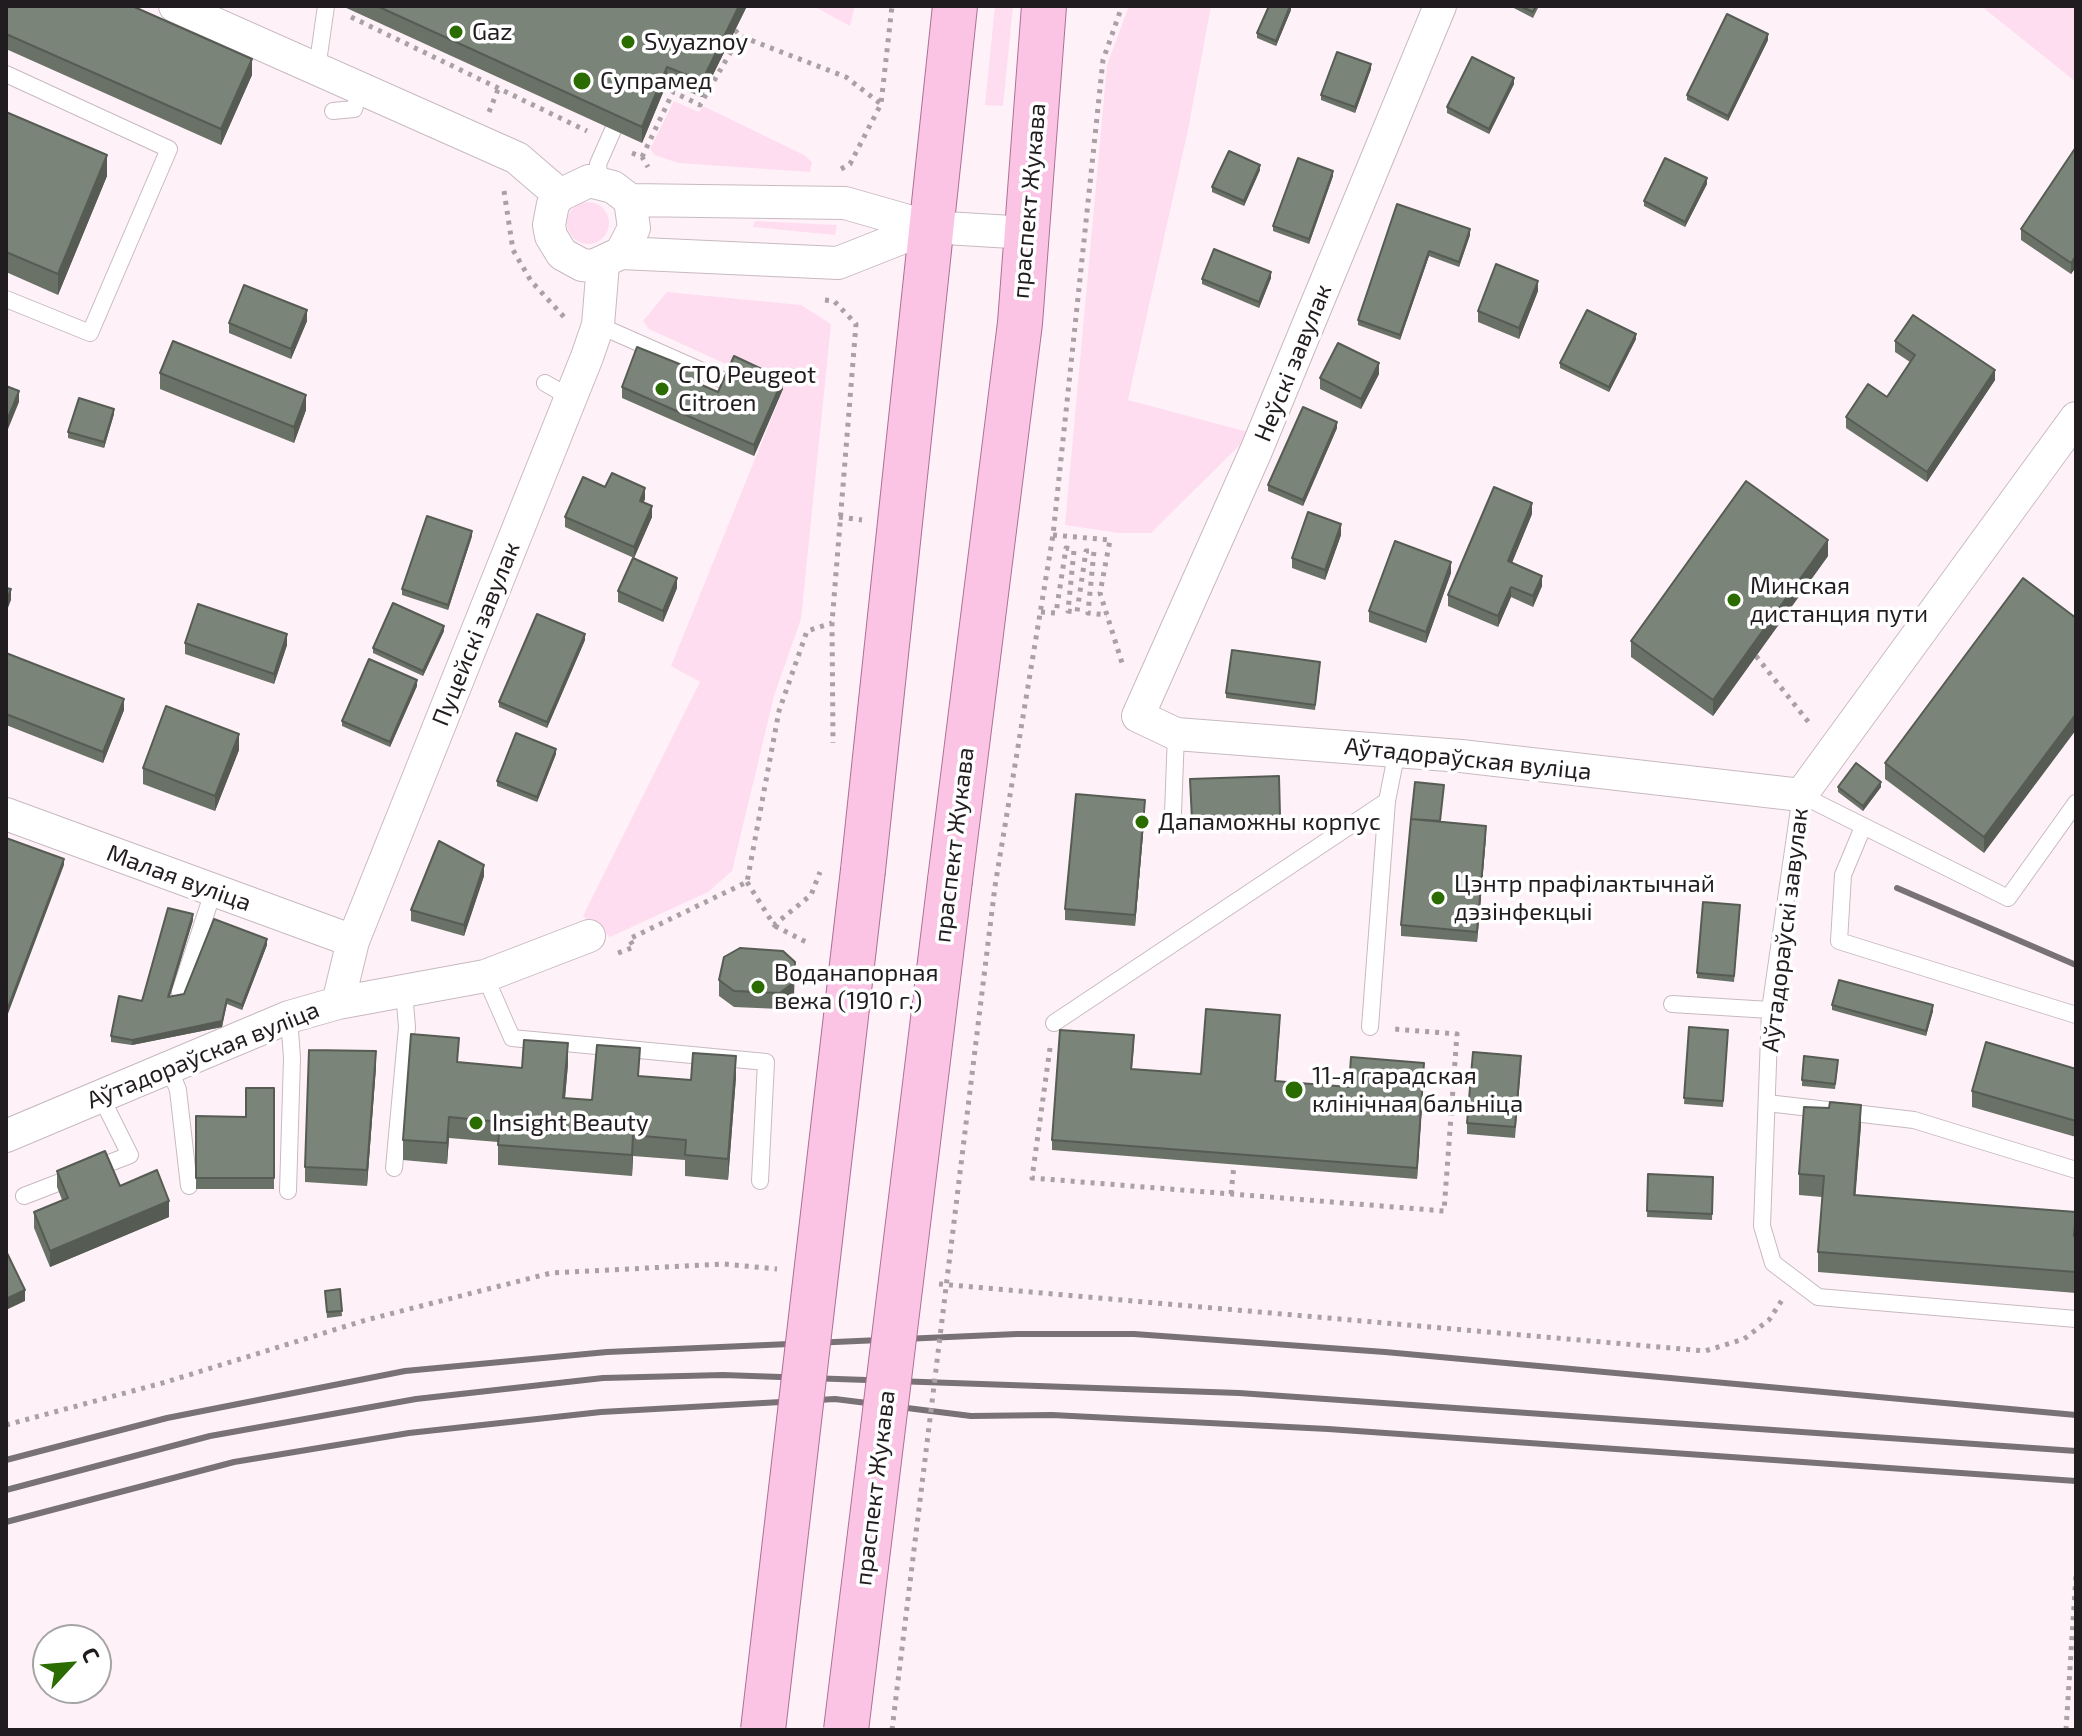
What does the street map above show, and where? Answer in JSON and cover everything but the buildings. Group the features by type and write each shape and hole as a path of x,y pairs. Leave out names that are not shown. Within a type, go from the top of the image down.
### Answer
{"main road":[{"path":"763,1730 842,869 929,227 955,6"},
{"name":"праспект Жукава","path":"846,1730 1028,233 1044,6"}],"street":[{"path":"175,6 517,158 560,195"},
{"name":"Неўскі завулак","path":"1138,716 1256,451 1440,6"},
{"path":"929,227 838,263 612,259 582,265 562,254 549,225 553,204 560,195 579,183 600,182 630,200 845,203 929,227 1028,233"},
{"path":"612,259 634,228 630,200"},
{"name":"Пуцейскі завулак","path":"338,1003 353,941 558,390 587,357 598,325 612,259"},
{"name":"Аўтадораўскі завулак","path":"1801,795 2076,418"},
{"name":"Аўтадораўская вуліца","path":"1138,716 1176,734 1397,751 1801,795"},
{"name":"Малая вуліца","path":"6,814 353,941"},
{"name":"Аўтадораўская вуліца","path":"6,1136 289,1017 338,1003 485,976 589,936"}],"lane":[{"path":"317,69 326,6"},
{"path":"6,74 169,149 90,333 6,299"},
{"path":"333,111 354,109 361,87"},
{"path":"600,182 598,164 610,136"},
{"path":"598,325 727,382"},
{"path":"1173,813 1176,734"},
{"path":"1370,1027 1387,801 1397,751"},
{"path":"1801,795 2008,898 2076,803"},
{"name":"Аўтадораўскі завулак","path":"1801,795 1770,1010 1762,1226 1773,1263 1794,1282 1818,1297 2076,1319"},
{"path":"1054,1023 1387,801"},
{"path":"1863,827 1843,875 1839,941 2076,1015"},
{"path":"180,992 213,892"},
{"path":"485,976 512,1038 766,1062 760,1181"},
{"path":"394,1168 407,1027 404,992"},
{"path":"1672,1004 1770,1010"},
{"path":"288,1191 292,1058 289,1017"},
{"path":"169,1067 178,1090 189,1186"},
{"path":"24,1196 130,1155 100,1095"},
{"path":"1767,1103 1914,1120 2076,1170"}],"path":[{"path":"850,164 881,104 892,6"},
{"path":"892,1730 995,886 1053,535 1103,60 1122,6"},
{"path":"343,13 610,136 642,157 673,92 700,105 738,33 846,77 881,104"},
{"path":"503,185 513,250 531,281 567,321 569,347 587,357"},
{"path":"818,299 834,301 856,324 832,623 833,758"},
{"path":"1053,535 1110,540 1100,593 1138,716"},
{"path":"1041,612 1056,613 1066,548 1074,550 1068,611 1077,612 1086,551 1094,551 1088,613 1107,615"},
{"path":"779,711 807,631 832,623"},
{"path":"1756,656 1831,751"},
{"path":"774,925 842,869"},
{"path":"747,882 774,925 808,943"},
{"path":"1054,1023 1032,1178 1444,1211 1457,1034 1370,1027"},
{"path":"1231,1194 1234,1165"},
{"path":"6,1425 166,1382 366,1320 551,1273 724,1264 787,1270"},
{"path":"929,1283 1705,1351 1744,1339 1769,1320 1794,1282"},
{"path":"2066,1730 2076,1575"}],"shaded area":[{"path":"813,6 855,6 850,26"},
{"path":"995,6 1013,6 1003,106 985,105"},
{"path":"1129,6 1211,6 1188,130 1128,400 1252,433 1151,533 1119,533 1065,525 1107,65"},
{"path":"1981,6 2076,6 2076,82"},
{"path":"674,101 699,112 703,106 804,155 812,162 810,172 678,163 655,155 650,149"},
{"path":"588,202 603,208 609,223 603,238 588,244 573,238 567,223 573,208"},
{"path":"755,221 837,225 835,235 753,227"},
{"path":"667,292 801,305 831,324 801,619 774,696 732,871 708,892 610,937 583,916 700,682 671,666 783,390 649,329 643,321"}],"railway":[{"path":"1897,888 2076,965"},
{"path":"6,1460 167,1418 405,1371 607,1352 1017,1334 1134,1334 1385,1352 2076,1415"},
{"path":"6,1490 210,1436 416,1399 603,1378 723,1375 1239,1393 2076,1451"},
{"path":"6,1522 234,1462 409,1433 601,1412 835,1399 971,1416 1052,1415 1328,1429 2076,1481"}],"place":[{"name":"Gaz","path":"456,32"},
{"name":"Svyaznoy","path":"628,42"},
{"name":"Супрамед","path":"582,81"},
{"name":"СТО Peugeot Citroen","path":"662,389"},
{"name":"Минская дистанция пути","path":"1734,600"},
{"name":"Дапаможны корпус","path":"1142,822"},
{"name":"Цэнтр прафілактычнай дэзінфекцыі","path":"1438,898"},
{"name":"Воданапорная вежа (1910 г.)","path":"758,987"},
{"name":"11-я гарадская клінічная бальніца","path":"1294,1090"},
{"name":"Insight Beauty","path":"476,1123"}]}
